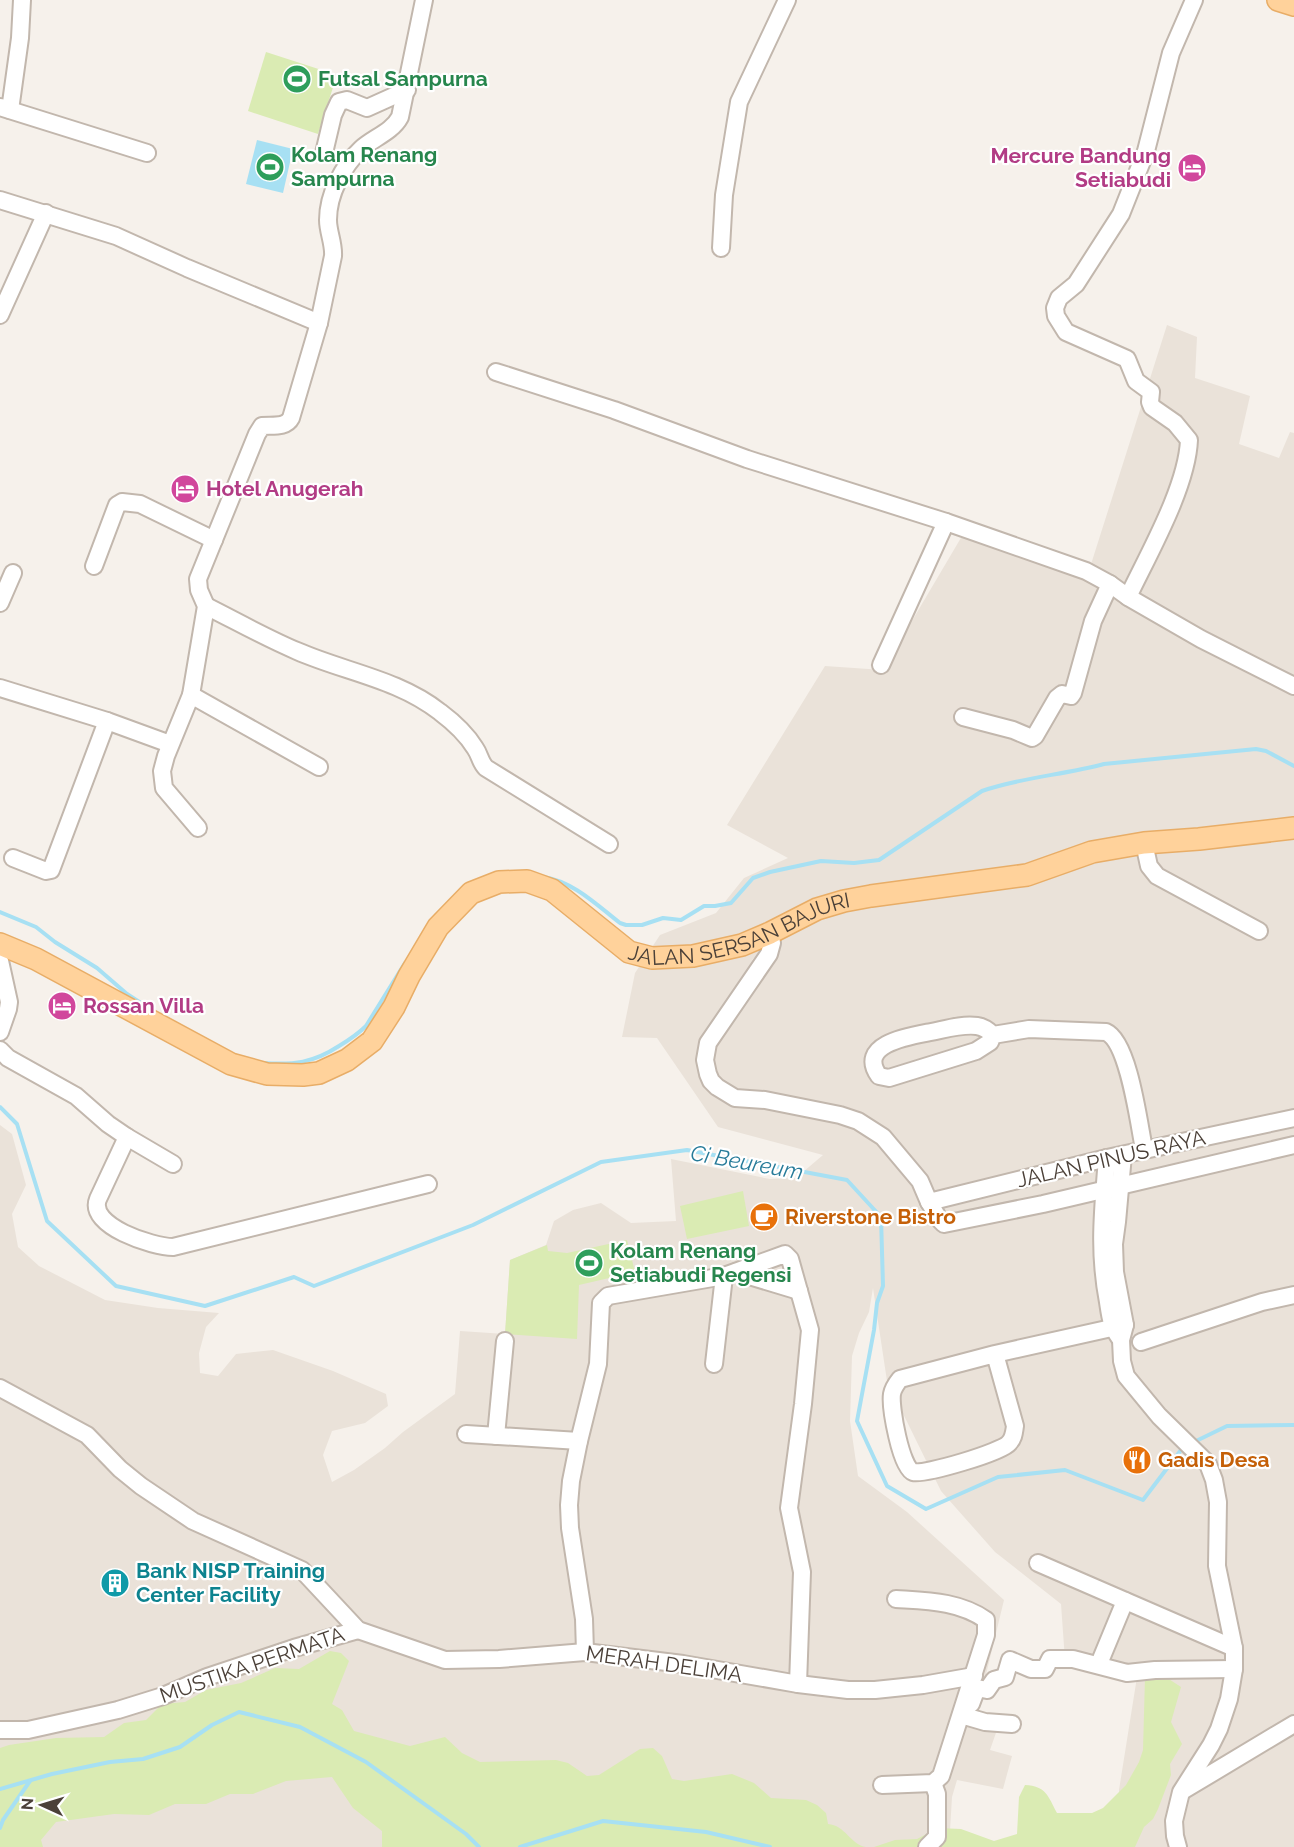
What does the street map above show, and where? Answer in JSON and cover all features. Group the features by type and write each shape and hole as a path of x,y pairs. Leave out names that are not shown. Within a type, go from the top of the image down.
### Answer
{"main road":[{"path":"1278,0 1294,5"},
{"name":"JALAN SERSAN BAJURI","path":"0,944 36,959 231,1064 267,1074 303,1075 319,1073 347,1060 372,1041 394,1007 438,927 471,893 499,882 527,881 552,890 629,952 652,958 693,956 742,945 817,909 837,903 871,896 1027,875 1092,852 1144,843 1294,828"}],"street":[{"path":"22,0 20,38 5,109 147,153"},
{"path":"424,0 407,90 397,122 349,162 333,194 328,219 333,256 319,323 291,418 283,425 262,426 257,434 198,579 199,590 207,606 297,651 384,681 422,699 442,713 467,737 476,748 486,768 609,844"},
{"path":"721,248 724,195 738,102 787,0"},
{"path":"1128,597 1169,510 1188,458 1189,440 1175,423 1152,407 1151,392 1136,381 1127,359 1066,332 1056,316 1055,308 1059,298 1076,284 1121,214 1146,151 1172,53 1194,0"},
{"path":"324,153 333,115 339,102 347,100 367,108 407,90"},
{"path":"0,200 116,236 319,323"},
{"path":"0,315 46,213"},
{"path":"496,372 614,410 747,459 946,522 1086,571 1210,644 1294,686"},
{"path":"94,566 117,505 122,502 140,504 214,540"},
{"path":"880,665 946,522"},
{"path":"0,603 13,573"},
{"path":"963,717 1012,730 1032,738 1035,736 1057,698 1062,694 1071,696 1073,693 1093,621 1110,584"},
{"path":"198,828 164,788 162,771 170,744 190,695 207,606"},
{"path":"0,688 170,744"},
{"path":"190,695 319,767"},
{"path":"13,858 46,871 51,870 107,722"},
{"path":"1144,843 1149,866 1157,876 1259,931"},
{"path":"770,933 772,943 769,954 708,1043 705,1060 711,1080 717,1087 735,1098 776,1102 858,1121 883,1137 896,1150 921,1181 929,1202"},
{"path":"0,961 9,1002 0,1032"},
{"path":"960,1026 980,1026 993,1035 990,1042 976,1051 889,1078 879,1076 875,1070 876,1054 883,1046 897,1040 960,1026"},
{"path":"993,1035 1029,1029 1102,1031 1110,1034 1117,1043 1127,1068 1144,1149"},
{"path":"0,1050 8,1058 76,1096 108,1124 173,1164"},
{"name":"JALAN PINUS RAYA","path":"1294,1118 1144,1149 929,1202 942,1223 950,1224 1294,1145"},
{"path":"127,1137 95,1205 96,1210 98,1215 113,1227 148,1244 161,1247 173,1247 428,1184"},
{"path":"1161,1146 1168,1174"},
{"path":"1115,1156 1112,1186 1117,1222 1114,1244 1122,1361 1126,1376 1160,1416 1208,1464 1218,1502 1217,1566 1233,1648 1234,1669 1229,1699 1219,1729 1181,1792 1174,1821 1178,1847"},
{"path":"585,1652 584,1619 570,1528 569,1505 579,1441 598,1364 601,1303 608,1296 730,1274 783,1254 790,1259 810,1330 789,1508 802,1572 798,1684"},
{"path":"730,1274 799,1292"},
{"path":"714,1364 730,1274"},
{"path":"1141,1342 1262,1302 1294,1295"},
{"path":"995,1354 1015,1426 1014,1436 1008,1445 957,1464 912,1472 903,1460 892,1405 891,1395 900,1379 995,1354 1120,1331"},
{"path":"496,1436 505,1341"},
{"name":"MUSTIKA PERMATA","path":"0,1388 87,1435 120,1469 141,1486 194,1521 302,1570 358,1630 294,1648 118,1710 28,1730 0,1730"},
{"path":"466,1434 579,1441"},
{"path":"1038,1563 1233,1648"},
{"path":"882,1785 933,1783 941,1776 963,1716 986,1635 986,1620 956,1605 896,1599"},
{"path":"1101,1659 1125,1601"},
{"name":"MERAH DELIMA","path":"358,1630 445,1660 499,1659 585,1652 683,1664 798,1684 848,1690 923,1685 974,1676"},
{"path":"963,1716 977,1688 987,1690 994,1680 1005,1677 1010,1659 1031,1669 1046,1669 1050,1659 1073,1659 1127,1673 1155,1670 1234,1669"},
{"path":"963,1716 985,1722 1012,1724"},
{"path":"1181,1792 1294,1724"},
{"path":"927,1847 938,1837 937,1794 933,1783"}],"shaded area":[{"path":"1167,325 1197,337 1195,378 1250,396 1239,444 1279,458 1290,432 1294,433 1294,1847 1120,1847 1119,1790 1137,1677 1065,1660 1061,1604 995,1552 941,1491 887,1381 873,1288 869,1312 852,1356 850,1421 858,1476 907,1512 1004,1600 975,1720 998,1727 990,1750 1012,1756 1003,1789 957,1780 952,1797 949,1847 0,1847 0,1125 12,1134 26,1185 12,1214 18,1247 39,1266 105,1300 158,1308 219,1313 206,1327 199,1353 200,1373 218,1376 236,1354 273,1350 333,1371 386,1394 388,1406 365,1423 332,1431 323,1455 332,1482 385,1448 455,1394 460,1331 505,1334 510,1260 546,1245 554,1221 573,1210 601,1203 631,1223 676,1221 671,1159 770,1179 796,1178 823,1155 718,1127 657,1038 622,1037 635,973 660,935 716,913 744,878 788,858 727,825 825,666 883,670 965,531 1086,580","holes":["814,912 753,960 794,921"]}],"green space":[{"path":"266,52 337,75 318,134 248,111"},
{"path":"743,1191 749,1226 687,1239 680,1206"},
{"path":"627,1240 635,1272 579,1285 577,1339 505,1334 510,1260 547,1245 548,1251 567,1253"},
{"path":"330,1651 341,1653 349,1661 332,1704 342,1710 354,1731 410,1746 445,1737 462,1753 480,1762 556,1760 568,1763 587,1776 599,1775 640,1749 653,1748 662,1756 672,1779 684,1781 732,1774 754,1783 771,1798 806,1800 817,1805 826,1813 828,1824 839,1828 856,1843 866,1847 382,1847 382,1831 353,1808 332,1777 286,1781 253,1794 230,1794 206,1804 175,1804 149,1815 114,1814 56,1822 41,1840 43,1847 0,1847 0,1748 56,1738 104,1737 124,1723 146,1720 162,1704 185,1702 206,1690 241,1683 275,1668 299,1669"},
{"path":"1155,1670 1181,1687 1171,1722 1182,1744 1170,1764 1171,1775 1158,1809 1153,1819 1144,1827 1135,1847 874,1847 895,1840 917,1839 938,1828 961,1829 994,1841 1017,1834 1019,1797 1025,1785 1038,1787 1046,1793 1057,1813 1092,1813 1103,1808 1126,1785 1139,1762 1143,1750 1145,1677"}],"water":[{"name":"Kolam Renang Sampurna","path":"257,140 293,149 283,193 246,184"}],"waterway":[{"path":"543,877 565,883 626,925 642,925 663,918 681,920 704,906 731,903 753,878 770,872 821,861 854,863 879,860 982,791 1012,782 1104,764 1256,749 1266,751 1294,766"},
{"path":"0,912 36,927 55,942 97,968 127,994 147,1007"},
{"path":"263,1063 303,1062 330,1052 353,1037 366,1026 405,963"},
{"name":"Ci Beureum","path":"0,1107 17,1124 47,1221 116,1286 205,1306 294,1277 314,1286 473,1225 601,1162 687,1150 847,1180 881,1217 883,1286 877,1303 857,1421 887,1486 926,1509 998,1477 1065,1470 1143,1500 1184,1446"},
{"name":"Ci Beureum","path":"1194,1442 1227,1426 1294,1425"},
{"path":"0,1789 52,1774 110,1762 143,1759 180,1747 212,1725 239,1712 300,1727 366,1762 466,1834 479,1847"},
{"path":"0,1828 30,1781"},
{"path":"520,1847 603,1821 706,1832 770,1847"}],"place":[{"name":"Futsal Sampurna","path":"297,79"},
{"name":"Kolam Renang Sampurna","path":"270,167"},
{"name":"Mercure Bandung Setiabudi","path":"1192,168"},
{"name":"Hotel Anugerah","path":"185,489"},
{"name":"Rossan Villa","path":"62,1006"},
{"name":"Riverstone Bistro","path":"764,1217"},
{"name":"Kolam Renang Setiabudi Regensi","path":"589,1263"},
{"name":"Gadis Desa","path":"1137,1460"},
{"name":"Bank NISP Training Center Facility","path":"115,1583"}]}
